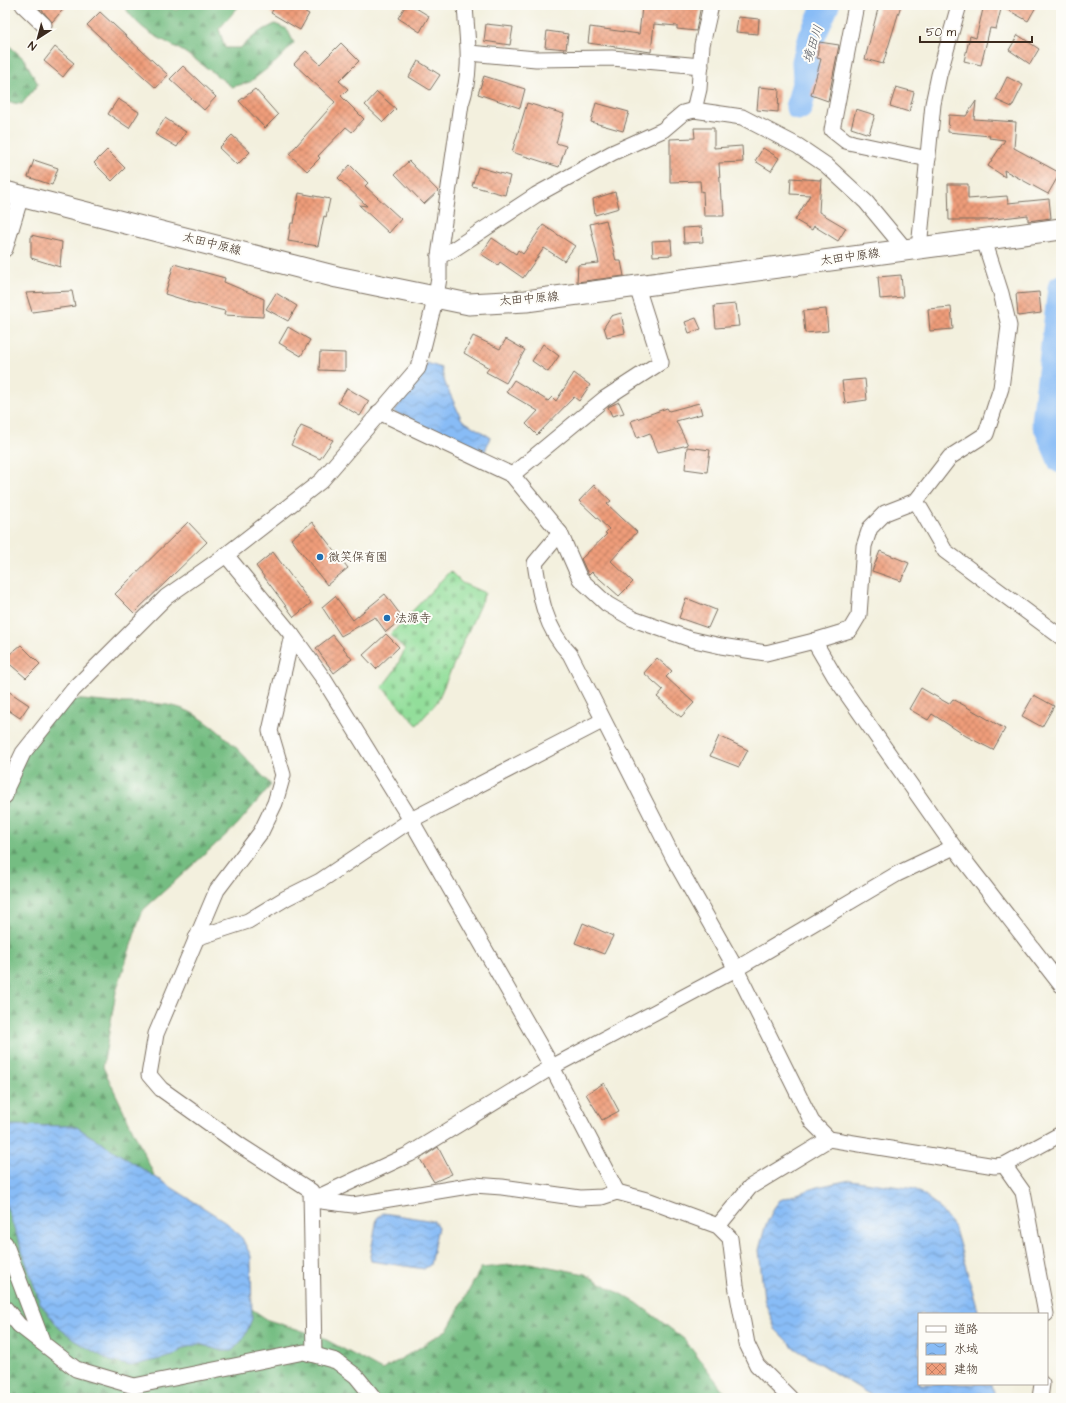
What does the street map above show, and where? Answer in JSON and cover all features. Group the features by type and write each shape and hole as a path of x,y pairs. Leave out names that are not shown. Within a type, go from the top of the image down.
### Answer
{"main road":[{"name":"太田中原線","path":"13,194 337,277 436,296 469,304 526,301 1061,229"}],"street":[{"path":"23,5 44,25"},
{"path":"5,796 7,787 23,752 73,690 166,597 226,555 321,481 418,368 436,296 439,278 439,256 461,104 466,88 469,70 465,5"},
{"path":"694,110 699,89 702,45 711,5"},
{"path":"856,5 832,130 846,141 928,159"},
{"path":"912,248 928,159 933,104 939,75 959,5"},
{"path":"469,53 536,59 625,58 701,66"},
{"path":"439,256 451,251 536,194 612,153 663,130 683,113 694,110 742,117 798,146 826,165 912,248"},
{"path":"5,249 13,194"},
{"path":"379,412 512,474 560,533 580,579 607,604 634,619 698,641 766,653 814,641 850,630 859,615 864,546 870,528 885,513 916,501 950,457 986,434 1001,388 1009,326 1002,292 984,240"},
{"path":"512,474 604,399 661,362 636,287"},
{"path":"916,501 945,551 1061,637"},
{"path":"560,533 535,563 542,603 557,642 570,654 602,721 674,859 736,969 812,1122 829,1139 995,1166 1004,1165 1061,1134"},
{"path":"226,555 292,635 323,678 411,820 552,1067 617,1192"},
{"path":"292,635 270,730 283,775 276,803 261,832 217,890 204,925 196,938 172,1002 156,1034 149,1074 161,1089 241,1146 311,1191 314,1354"},
{"path":"814,641 835,677 954,848 1061,986"},
{"path":"196,938 248,921 286,898 320,881 411,820 602,721"},
{"path":"312,1200 410,1154 552,1067 736,969 897,874 954,848"},
{"path":"718,1226 750,1188 829,1139"},
{"path":"1004,1165 1023,1192 1046,1313"},
{"path":"312,1200 353,1204 474,1185 502,1187 580,1198 602,1197 617,1192 650,1201 718,1226 730,1238 736,1285 747,1344 757,1365 790,1398"},
{"path":"5,1243 43,1343"},
{"path":"5,1308 19,1325 76,1369 134,1386 304,1352 336,1361 356,1376 374,1398"},
{"path":"1040,1398 1042,1385"}],"green space":[{"path":"123,5 162,5 176,10 188,5 240,5 219,29 225,48 240,48 259,32 275,24 287,29 294,43 277,61 250,82 232,87 190,56 150,33 130,15"},
{"path":"5,42 24,59 38,84 22,104 5,102"},
{"path":"450,571 462,583 485,593 437,702 417,725 382,687 395,670 405,649 390,635"},
{"path":"70,699 116,703 145,703 174,706 183,709 203,720 225,737 271,785 237,825 142,911 116,992 103,1067 164,1196 221,1288 268,1320 319,1336 382,1370 448,1329 481,1268 530,1263 585,1274 637,1303 684,1339 729,1398 5,1398 5,768 20,743"}],"water":[{"path":"427,363 441,368 445,383 462,420 490,437 484,454 394,412"},
{"path":"5,1125 75,1126 226,1222 242,1238 251,1256 252,1319 244,1338 233,1350 218,1350 200,1344 184,1348 173,1356 131,1366 110,1361 79,1343 59,1328 40,1303 5,1202"},
{"path":"850,1180 915,1189 937,1205 955,1229 979,1313 918,1313 918,1385 992,1385 995,1398 875,1398 794,1348 775,1329 764,1299 759,1250 765,1227 774,1208 780,1200 817,1187"},
{"path":"383,1213 434,1221 438,1227 430,1265 424,1269 371,1261 370,1256 377,1218"}],"building":[{"path":"44,5 67,5 52,22 41,9"},
{"path":"276,5 293,5 309,14 300,30 271,13"},
{"path":"406,5 411,5 429,16 420,32 398,18"},
{"path":"650,5 701,5 696,31 677,29 677,26 654,24 651,52 588,43 590,27 639,34 642,7 650,7"},
{"path":"879,5 901,5 883,64 865,59"},
{"path":"984,5 1001,9 996,29 990,28 981,65 964,61 970,36 976,38"},
{"path":"999,5 1037,5 1028,21"},
{"path":"100,12 168,75 156,88 87,25"},
{"path":"738,17 759,19 758,34 736,32"},
{"path":"486,24 513,27 510,45 484,41"},
{"path":"547,31 568,34 566,49 545,47"},
{"path":"1018,35 1039,49 1030,64 1009,50"},
{"path":"819,42 839,45 828,101 811,95 821,59 817,58"},
{"path":"341,43 359,61 339,81 348,89 341,96 364,119 352,132 346,127 318,156 320,158 307,171 289,154 335,102 294,64 306,51 320,64"},
{"path":"55,47 74,63 63,77 44,61"},
{"path":"418,61 440,75 430,90 409,77"},
{"path":"183,66 216,97 204,110 170,79"},
{"path":"484,76 525,89 520,108 478,94"},
{"path":"1007,77 1023,85 1012,107 996,100"},
{"path":"759,87 779,89 778,112 757,110"},
{"path":"896,87 914,92 909,112 890,106"},
{"path":"255,89 278,115 265,128 239,101"},
{"path":"377,92 396,109 383,122 365,105"},
{"path":"118,99 139,112 129,128 108,114"},
{"path":"976,101 974,119 1016,122 1014,148 1060,173 1048,194 1004,170 1005,177 988,166 1005,140 989,138 990,136 948,132 949,115 966,116"},
{"path":"527,103 564,114 556,143 566,146 559,167 512,152"},
{"path":"596,103 629,112 623,131 591,122"},
{"path":"856,109 875,115 869,134 851,128"},
{"path":"165,118 186,132 177,147 155,134"},
{"path":"694,128 714,128 714,148 742,146 743,162 719,163 721,200 723,200 724,216 704,216 703,191 701,192 700,181 670,182 670,139 695,138"},
{"path":"232,135 250,152 237,165 219,148"},
{"path":"763,148 779,158 771,171 755,161"},
{"path":"107,150 125,168 112,181 94,163"},
{"path":"34,160 58,168 52,185 28,177"},
{"path":"409,161 438,191 424,204 395,174"},
{"path":"350,165 368,183 365,186 401,219 389,233 359,205 367,206 338,178"},
{"path":"478,167 510,176 505,195 472,186"},
{"path":"791,178 820,180 821,178 819,212 846,228 838,241 814,226 812,230 795,220 810,195 790,194"},
{"path":"948,184 968,184 968,199 1007,196 1008,203 1049,199 1051,218 1028,221 1028,215 987,220 949,220"},
{"path":"615,192 619,208 595,215 593,199"},
{"path":"299,193 330,199 326,217 324,216 318,246 288,241 291,223 294,223"},
{"path":"606,220 616,261 621,261 624,276 577,282 578,265 599,263 590,224"},
{"path":"543,225 575,246 564,261 544,248 523,278 500,262 498,265 481,254 492,238 516,254 518,250 523,254"},
{"path":"702,227 703,242 684,243 683,228"},
{"path":"31,235 62,242 60,267 31,258"},
{"path":"671,240 672,255 653,256 652,241"},
{"path":"174,264 225,278 224,282 264,299 263,317 224,315 225,311 188,302 165,294"},
{"path":"901,275 903,297 880,299 878,277"},
{"path":"72,291 75,306 32,312 26,293"},
{"path":"1039,292 1041,313 1018,316 1016,294"},
{"path":"276,293 297,306 288,321 266,309"},
{"path":"736,304 739,326 716,328 714,306"},
{"path":"951,307 953,329 930,331 928,309"},
{"path":"826,309 828,331 805,333 803,311"},
{"path":"621,313 625,333 607,337 604,327 611,316"},
{"path":"696,318 701,329 689,333 685,322"},
{"path":"288,327 310,340 301,356 279,343"},
{"path":"473,336 500,349 506,339 525,350 506,383 486,372 489,368 464,353"},
{"path":"543,344 559,356 548,372 532,361"},
{"path":"320,352 345,353 345,371 319,370"},
{"path":"574,373 590,385 579,401 574,397 537,435 526,424 538,411 506,392 514,380 548,401 552,397 556,401"},
{"path":"865,379 867,400 845,403 842,381"},
{"path":"347,388 369,401 360,416 338,403"},
{"path":"619,402 624,413 612,416 608,407"},
{"path":"699,403 702,414 676,421 688,445 658,452 650,433 637,438 631,421 667,408 669,411"},
{"path":"301,426 333,440 320,459 291,445"},
{"path":"687,447 710,450 707,472 685,469"},
{"path":"594,485 611,501 607,504 637,532 611,561 633,582 619,596 592,572 589,575 581,559 607,534 605,533 609,529 579,501"},
{"path":"188,522 207,542 134,613 115,594"},
{"path":"312,522 348,568 327,585 291,539"},
{"path":"880,551 909,563 901,581 872,571"},
{"path":"273,552 311,603 294,617 256,566"},
{"path":"385,594 403,618 386,632 375,617 341,636 322,607 335,596 353,620"},
{"path":"686,598 716,610 708,628 679,618"},
{"path":"386,634 399,647 376,669 363,655"},
{"path":"333,635 352,659 334,673 316,648"},
{"path":"21,645 40,664 26,678 5,660 5,658"},
{"path":"657,658 672,671 666,677 694,703 681,717 657,697 663,690 644,673"},
{"path":"921,688 949,704 953,699 1005,729 993,750 966,736 932,714 928,720 909,709"},
{"path":"5,689 29,705 20,718 5,708"},
{"path":"1034,695 1054,706 1042,727 1022,716"},
{"path":"719,736 748,750 739,767 710,756"},
{"path":"583,923 613,936 604,954 575,943"},
{"path":"604,1083 619,1111 602,1120 586,1094"},
{"path":"438,1147 452,1174 434,1182 420,1159"}],"waterway":[{"name":"境田川","path":"799,107 806,79 805,62 812,37 826,5"},
{"path":"1061,288 1045,422 1061,460"}],"place":[{"name":"微笑保育園","path":"320,557"},
{"name":"法源寺","path":"387,618"}]}
